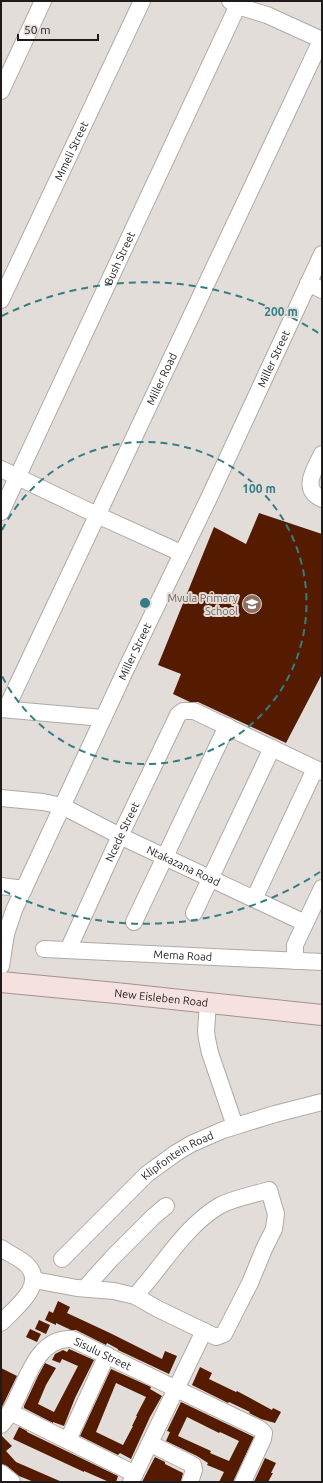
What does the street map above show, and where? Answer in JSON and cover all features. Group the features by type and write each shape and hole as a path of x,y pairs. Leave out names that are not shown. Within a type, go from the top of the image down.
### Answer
{"main road":[{"name":"New Eisleben Road","path":"1,982 322,1014"}],"street":[{"path":"1,91 43,1"},
{"name":"Mmeli Street","path":"1,300 142,1"},
{"path":"237,5 270,25 320,47"},
{"name":"Bush Street","path":"1,512 114,267 169,155 237,5"},
{"name":"Miller Road","path":"4,709 320,47"},
{"name":"Miller Street","path":"1,966 10,922 24,889 322,254"},
{"path":"308,283 322,290"},
{"path":"322,454 311,476 310,484 314,494 322,499"},
{"path":"1,469 181,553"},
{"path":"4,709 103,718"},
{"name":"Ncede Street","path":"68,950 120,836 178,715 183,711 194,711 227,726"},
{"path":"134,922 227,726 319,770 254,899"},
{"path":"194,913 272,748"},
{"name":"Ntakazana Road","path":"1,798 43,802 62,806 120,836 305,923"},
{"path":"1,886 24,889"},
{"path":"295,961 295,945 322,890"},
{"name":"Mema Road","path":"44,949 322,962"},
{"path":"208,1003 206,1031 210,1053 235,1126"},
{"name":"Klipfontein Road","path":"62,1259 146,1174 191,1144 235,1126 322,1102"},
{"path":"34,1280 85,1288 114,1290 135,1296 165,1313 216,1338 224,1334 274,1229 276,1214 269,1190 231,1201 219,1207 204,1218 185,1234 169,1253 152,1278 135,1296"},
{"path":"85,1288 106,1264 166,1206"},
{"path":"1,1248 28,1266 32,1272 34,1280 27,1297 1,1323"},
{"path":"6,1418 68,1440 133,1478 151,1444 204,1331"},
{"name":"Sisulu Street","path":"6,1418 38,1356 50,1344 65,1338 72,1339 262,1431 264,1433 264,1439 243,1482"},
{"path":"68,1440 107,1355"},
{"path":"151,1444 192,1465 194,1470 190,1482"},
{"path":"1,1473 12,1482"}],"building":[{"name":"Mvula Primary School","path":"259,513 322,534 322,674 286,743 198,702 190,702 173,694 181,674 158,665 214,527 246,544"},
{"path":"58,1301 70,1307 67,1313 162,1359 165,1351 177,1356 169,1374 118,1350 107,1343 106,1345 76,1330 71,1330 45,1320 49,1311 53,1313"},
{"path":"39,1320 50,1325 46,1334 35,1329"},
{"path":"30,1329 41,1334 37,1342 26,1337"},
{"path":"69,1349 94,1360 75,1398 64,1426 53,1423 24,1408 24,1406 45,1363 56,1368 46,1385 38,1404 54,1412 78,1366 62,1359 60,1363 52,1360 55,1354 63,1350 67,1352"},
{"path":"200,1367 212,1373 209,1379 236,1392 237,1391 272,1410 273,1408 281,1412 275,1423 261,1419 249,1413 250,1412 192,1385"},
{"path":"1,1368 17,1376 1,1409"},
{"path":"111,1369 151,1387 150,1389 162,1396 150,1417 131,1459 120,1453 118,1455 80,1436","holes":["116,1383 146,1397 123,1445 96,1432"]},
{"path":"181,1402 254,1437 233,1482 219,1482 224,1472 207,1465 208,1463 197,1456 166,1441 170,1432 167,1431","holes":["187,1417 219,1433 220,1432 239,1441 229,1461 178,1436"]},
{"path":"19,1427 118,1476 116,1482 109,1482 84,1472 13,1439"},
{"path":"1,1435 12,1446 6,1451 16,1462 62,1482 34,1482 19,1476 7,1466 1,1464"},
{"path":"155,1457 183,1473 181,1482 142,1482"},
{"path":"265,1458 276,1463 271,1473 273,1473 268,1482 254,1482"}],"place":[{"name":"Mvula Primary School","path":"252,604"}]}
